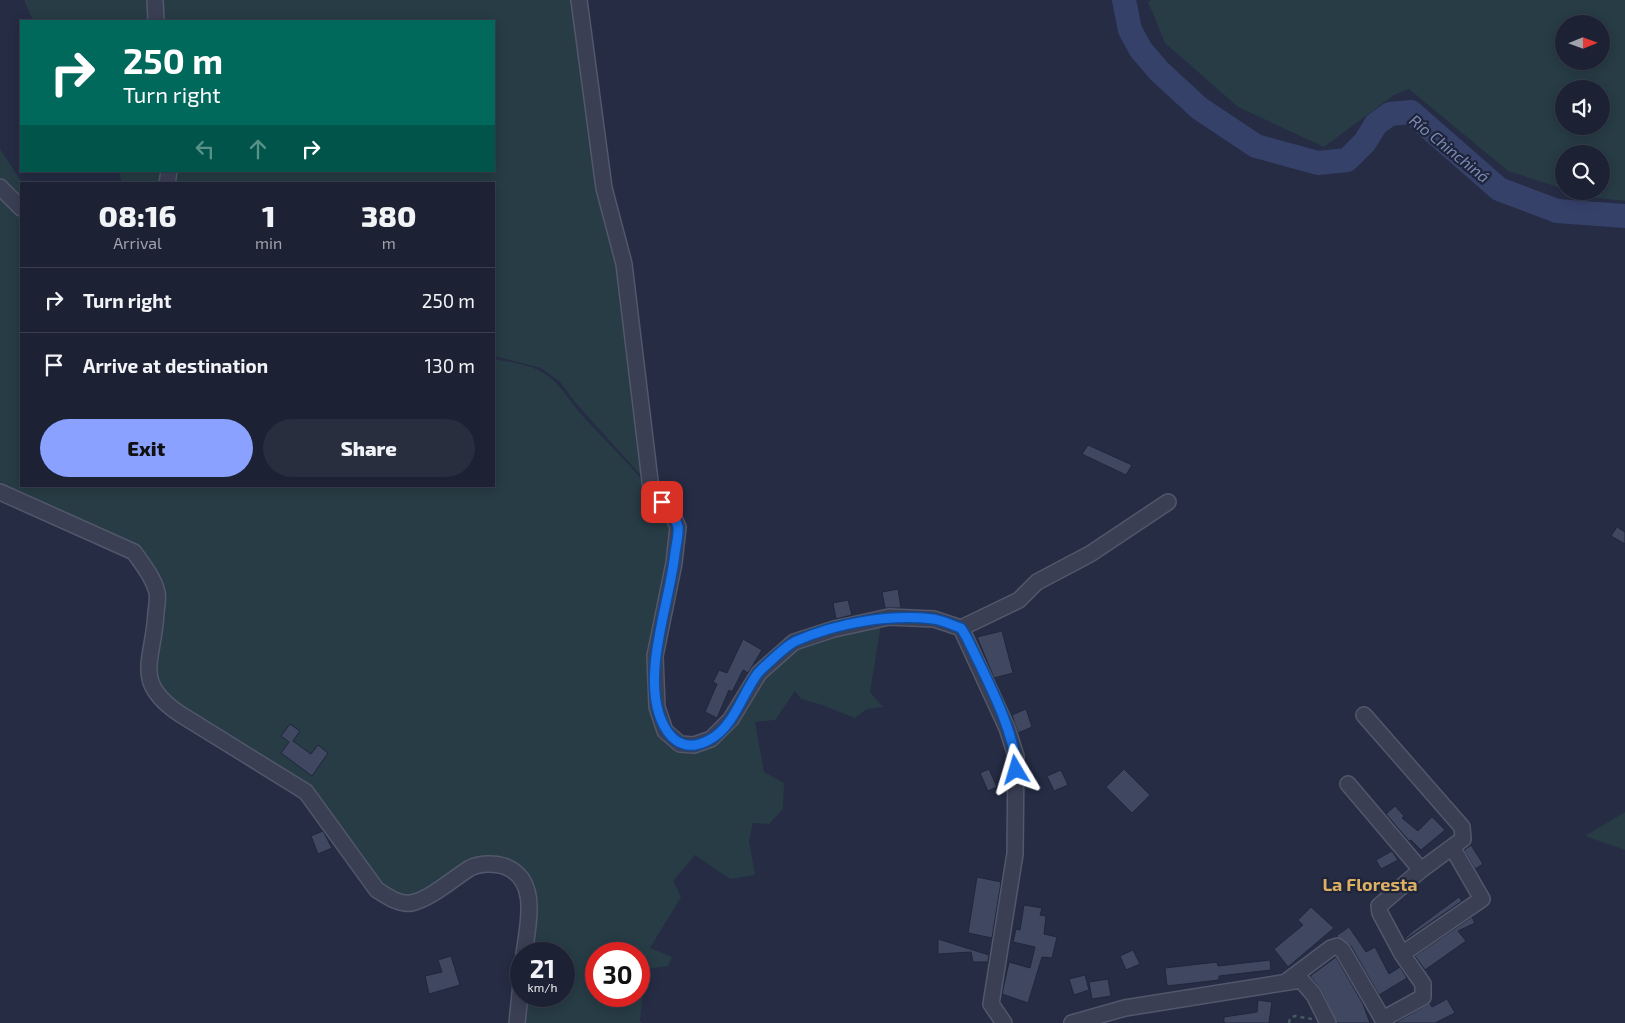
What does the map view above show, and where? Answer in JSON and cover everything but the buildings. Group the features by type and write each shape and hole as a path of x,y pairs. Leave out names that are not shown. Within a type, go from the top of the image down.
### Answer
{"street":[{"path":"155,0 156,20"},
{"path":"579,0 604,188 624,264 651,489 672,514 678,527 674,563 655,656 657,707 665,730 680,744 694,746 711,739 731,719 759,673 794,642 834,629 889,617 934,619 961,628 1019,600 1037,582 1090,554 1168,502"},
{"path":"0,187 20,207"},
{"path":"0,492 134,552 149,572 157,594 156,631 148,672 153,691 163,703 306,792 376,890 393,900 409,903 421,901 473,867 495,863 514,870 527,886 530,905 525,942"},
{"path":"961,628 1007,728 1016,756 1015,854 991,1004 1004,1023"},
{"path":"1288,981 1331,948 1337,946 1343,952 1384,1021 1423,997 1423,984 1402,954 1380,912 1379,906 1421,870 1463,839 1462,828 1364,715"},
{"path":"1348,784 1421,870"},
{"path":"1402,954 1482,900 1452,847"},
{"path":"1072,1023 1124,1008 1301,980 1314,995 1327,1021"},
{"path":"517,1023 519,1007"}],"path":[{"path":"1289,1023 1290,1018 1294,1016 1327,1021"}],"shaded area":[{"path":"24,0 574,0 619,265 645,480 574,401 560,382 541,368 495,356 495,182 122,182 119,172 495,172 495,20 33,20"},
{"path":"1151,0 1625,0 1625,201 1610,199 1610,145 1555,145 1555,186 1508,171 1409,89 1394,95 1324,147 1238,107 1165,43 1148,2"},
{"path":"0,149 22,182 20,182 20,200 0,179"},
{"path":"0,194 20,213 20,487 495,487 495,359 525,365 542,372 558,385 580,413 644,482 656,497 673,528 652,708 695,750 762,676 796,646 881,624 870,692 883,707 867,709 855,718 801,699 795,691 775,720 755,722 764,772 784,783 783,809 769,824 753,823 749,841 755,875 730,879 695,855 673,881 681,897 650,948 650,942 585,942 585,1007 641,1007 640,1021 642,1023 522,1023 524,1007 575,1007 575,942 530,942 534,905 496,859 419,896 409,898 380,886 319,800 166,699 153,672 153,570 0,486"},
{"path":"1625,812 1625,850 1585,836"},
{"path":"650,948 672,957 668,966 650,968"}],"waterway":[{"name":"Río Chinchiná","path":"1124,0 1130,30 1141,50 1159,71 1199,108 1256,146 1318,163 1347,160 1365,142 1376,124 1390,114 1411,112 1499,189 1557,211 1625,216"}],"district":[{"name":"La Floresta","path":"1370,884"}],"route":[{"path":"662,502 672,514 678,527 674,563 655,656 657,707 665,730 680,744 694,746 711,739 731,719 759,673 794,642 834,629 889,617 934,619 961,628 967,638 1007,728 1016,756 1016,770"}]}
